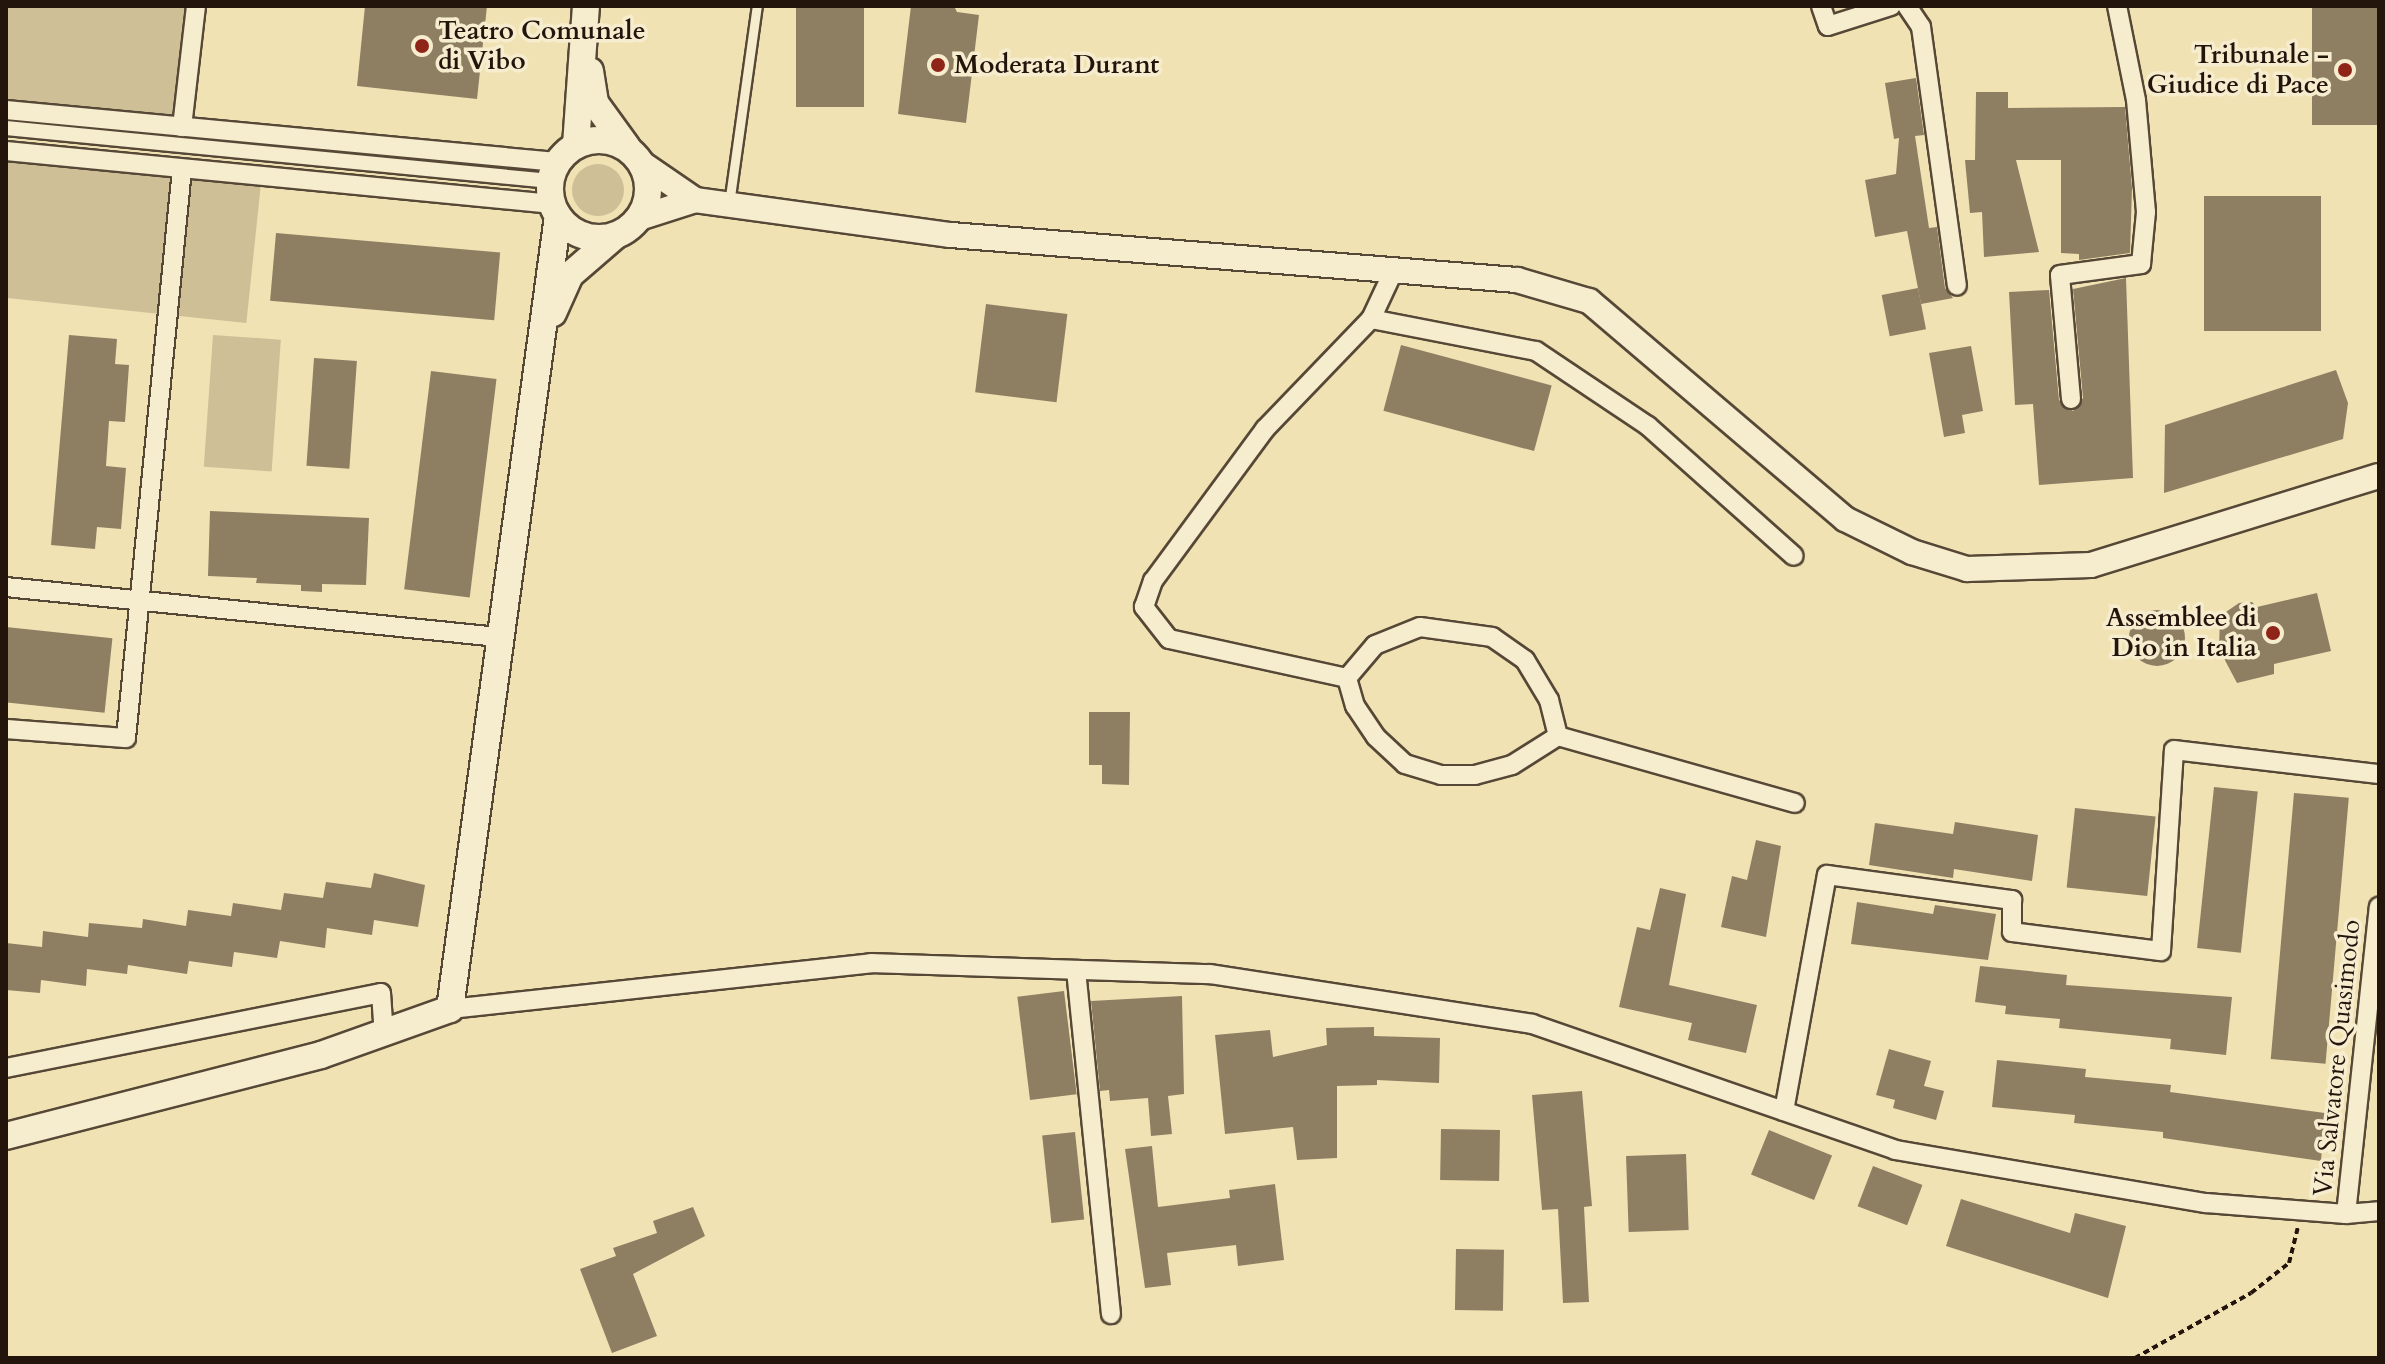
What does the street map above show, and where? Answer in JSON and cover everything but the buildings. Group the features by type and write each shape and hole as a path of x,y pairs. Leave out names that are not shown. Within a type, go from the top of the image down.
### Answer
{"main road":[{"path":"543,334 570,275 639,218 649,191 634,155 595,103 584,15"},
{"path":"6,1136 321,1055 450,1009 543,334 559,182 584,15"},
{"path":"559,182 597,139 634,155"},
{"path":"559,182 583,235 615,236"}],"street":[{"path":"182,127 196,6"},
{"path":"1821,6 1828,26 1891,6"},
{"path":"1907,6 1921,27 1957,286"},
{"path":"2071,399 2060,275 2141,264 2146,212 2136,100 2117,6"},
{"path":"6,110 182,127 559,182"},
{"path":"6,128 559,182"},
{"path":"6,151 182,169 559,182"},
{"path":"634,155 695,200"},
{"path":"6,729 126,738 182,169"},
{"path":"639,218 695,200 951,235 1517,280 1589,301 1845,519 1912,552 1967,569 2091,565 2379,476"},
{"path":"1347,678 1169,639 1144,607 1153,581 1265,429 1371,319 1394,270"},
{"path":"1371,319 1536,351 1648,426 1794,556"},
{"path":"6,587 500,637"},
{"path":"1347,678 1375,645 1410,630 1454,629 1492,637 1525,660 1549,700 1558,736"},
{"path":"1347,678 1355,706 1376,737 1405,764 1441,775 1475,775 1512,765 1558,736 1795,803"},
{"path":"1784,1111 1827,875 2012,900 2012,932 2161,951 2174,750 2379,774"},
{"name":"Via Salvatore Quasimodo","path":"2346,1214 2379,907"},
{"path":"450,1009 871,963 1210,974 1532,1024 1895,1150 2206,1203 2346,1214 2379,1211"},
{"path":"1076,970 1111,1314"},
{"path":"6,1068 381,993 384,1032"}],"lane":[{"path":"729,204 757,6"}],"path":[{"path":"2135,1358 2251,1293 2289,1263 2303,1211"}],"shaded area":[{"path":"6,6 196,6 182,127 6,110"},
{"path":"6,151 262,178 246,323 6,298"},
{"path":"598,164 616,172 624,190 616,208 598,216 580,208 572,190 580,172"},
{"path":"213,335 281,340 272,471 204,467"}],"place":[{"name":"Teatro Comunale di Vibo","path":"422,46"},
{"name":"Moderata Durant","path":"938,65"},
{"name":"Tribunale - Giudice di Pace","path":"2345,70"},
{"name":"Assemblee di Dio in Italia","path":"2273,633"}]}
